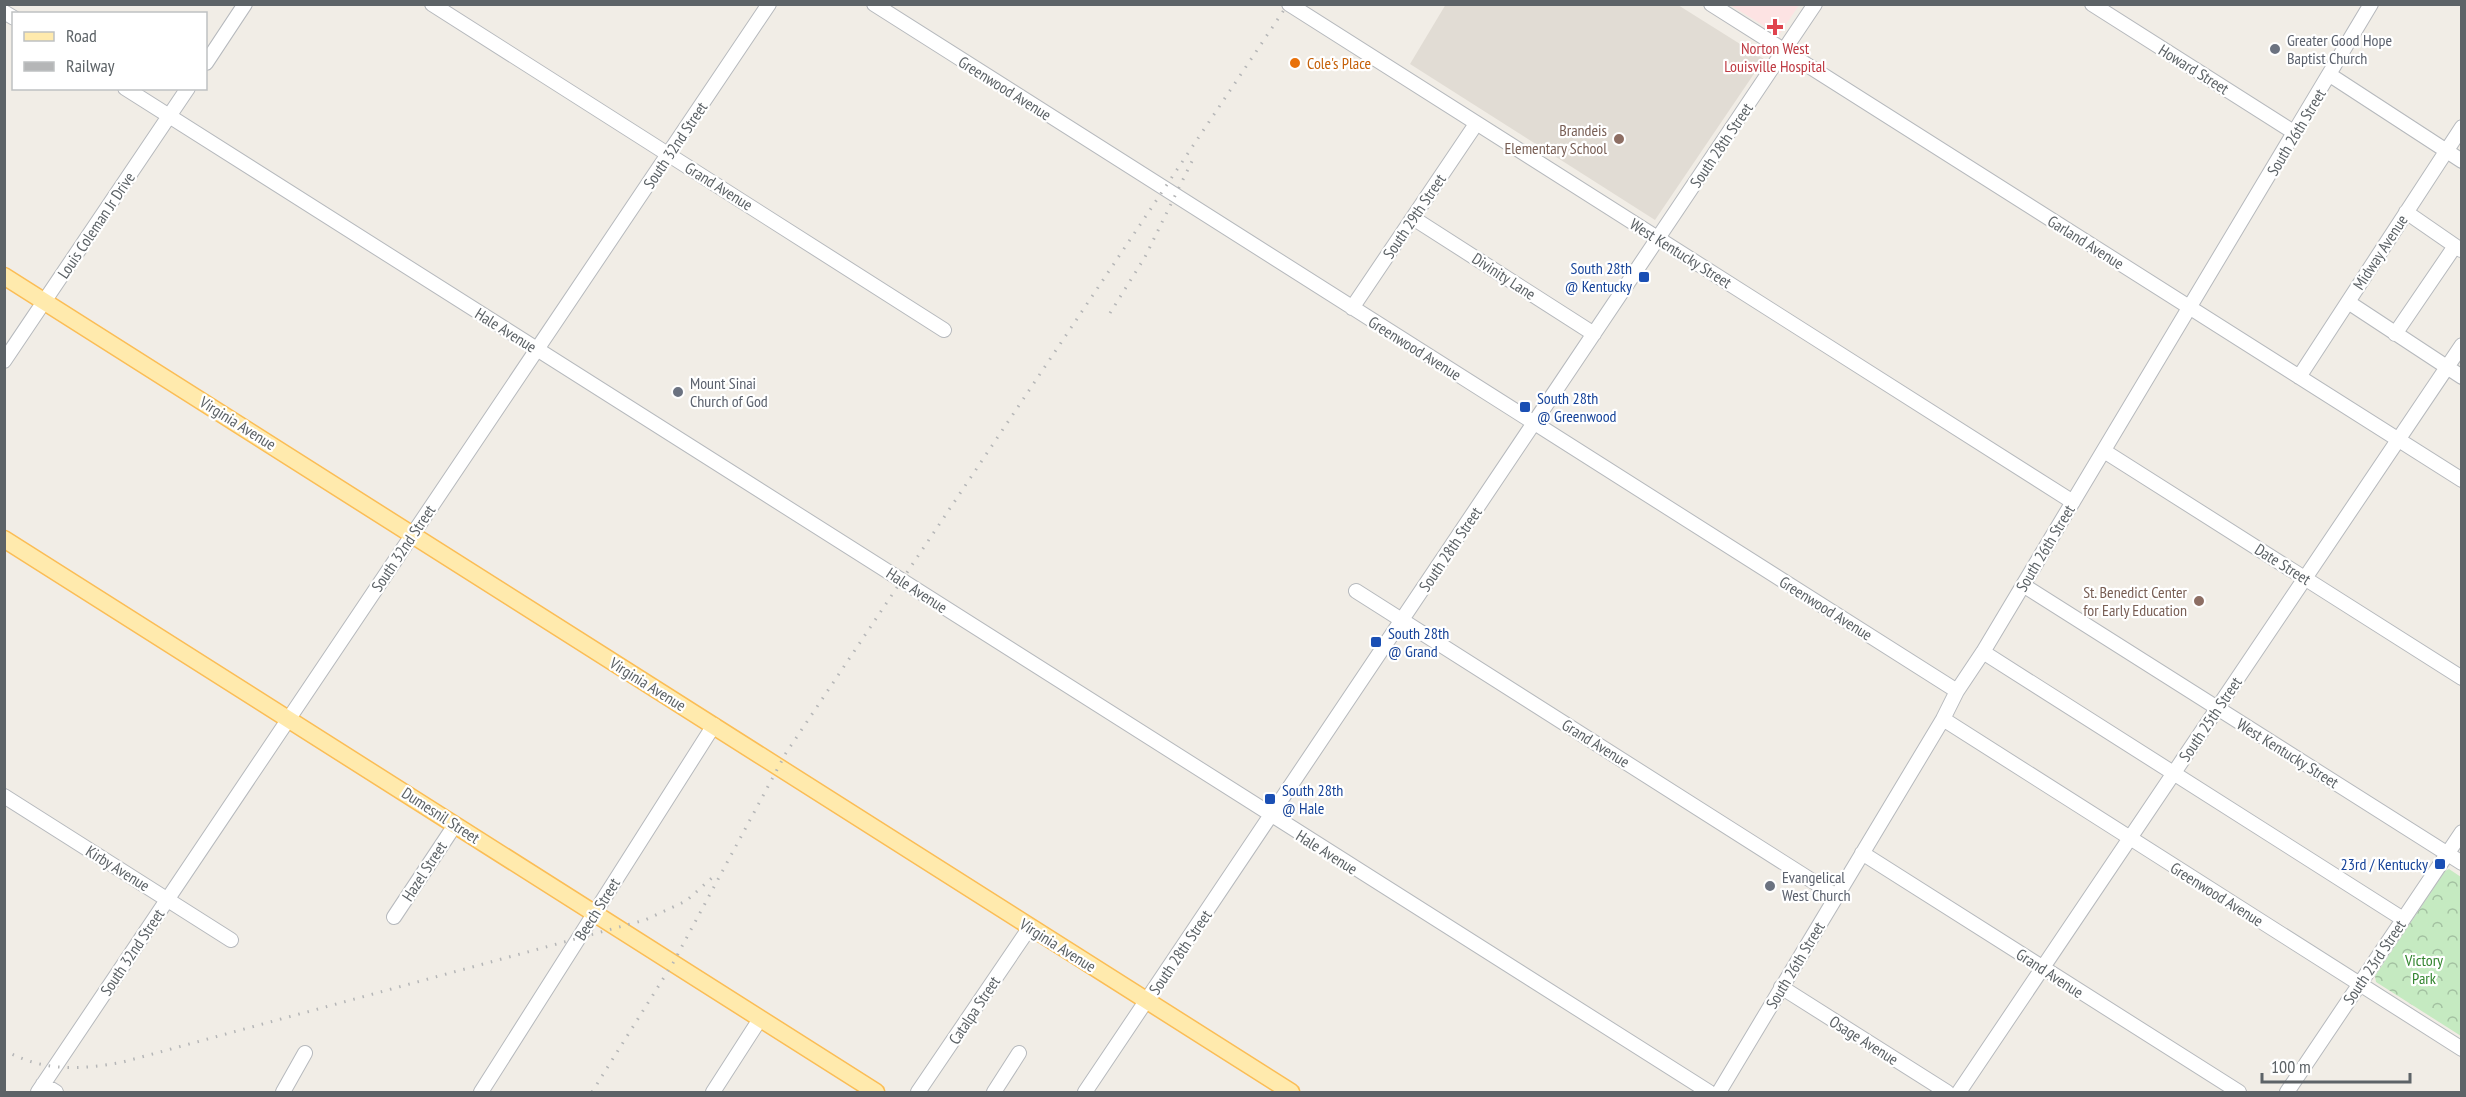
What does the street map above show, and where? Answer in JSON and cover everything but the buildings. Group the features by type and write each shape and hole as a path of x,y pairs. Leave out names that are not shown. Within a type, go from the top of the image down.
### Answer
{"main road":[{"name":"Virginia Avenue","path":"4,276 1291,1092"},
{"name":"Dumesnil Street","path":"4,539 876,1092"}],"street":[{"path":"207,61 245,4"},
{"name":"Grand Avenue","path":"432,4 945,330"},
{"name":"South 32nd Street","path":"40,1088 769,4"},
{"name":"Greenwood Avenue","path":"874,4 1957,691"},
{"name":"West Kentucky Street","path":"1289,4 2073,502"},
{"name":"Garland Avenue","path":"1711,4 2462,480"},
{"name":"South 28th Street","path":"1085,1092 1815,4"},
{"name":"Howard Street","path":"2092,4 2295,133"},
{"name":"South 26th Street","path":"1719,1092 1957,691 1983,652 2372,4"},
{"path":"2330,75 2462,161"},
{"name":"Hale Avenue","path":"128,90 1709,1092"},
{"name":"Louis Coleman Jr Drive","path":"4,361 187,90"},
{"name":"South 29th Street","path":"1352,308 1476,124"},
{"name":"Midway Avenue","path":"2299,377 2462,128"},
{"path":"2396,334 2458,248 2406,212"},
{"name":"Divinity Lane","path":"1413,218 1594,334"},
{"path":"2348,302 2462,377"},
{"name":"South 25th Street","path":"1959,1092 2462,345"},
{"name":"Date Street","path":"2104,451 2462,678"},
{"name":"West Kentucky Street","path":"2023,585 2462,863"},
{"name":"Grand Avenue","path":"1356,591 1836,896"},
{"path":"1983,652 2403,919"},
{"name":"Greenwood Avenue","path":"1942,719 2462,1048"},
{"name":"Beech Street","path":"481,1092 714,725"},
{"name":"Kirby Avenue","path":"4,796 231,940"},
{"name":"Hazel Street","path":"394,917 455,825"},
{"name":"South 23rd Street","path":"2286,1092 2462,832"},
{"name":"Grand Avenue","path":"1862,853 2239,1092"},
{"name":"Catalpa Street","path":"918,1092 1030,927"},
{"name":"Osage Avenue","path":"1781,987 1947,1092"},
{"path":"713,1092 760,1019"},
{"path":"283,1092 305,1053"},
{"path":"994,1092 1019,1053"},
{"path":"40,1088 56,1092"}],"shaded area":[{"name":"Brandeis Elementary School","path":"1446,4 1678,5 1764,59 1655,220 1410,64"},
{"name":"Norton West Louisville Hospital","path":"1730,5 1799,5 1779,35"}],"green space":[{"name":"Victory Park","path":"2449,869 2461,877 2461,1036 2376,982 2375,976 2445,871"}],"railway":[{"path":"592,1092 673,963 786,753 1288,4"},
{"path":"1110,313 1145,257 1195,155"},
{"path":"4,1050 48,1066 77,1068 123,1062 645,920 686,901 714,876"}],"place":[{"name":"Norton West Louisville Hospital","path":"1775,27"},
{"name":"Greater Good Hope Baptist Church","path":"2275,49"},
{"name":"Cole's Place","path":"1295,63"},
{"name":"Brandeis Elementary School","path":"1619,139"},
{"name":"South 28th @ Kentucky","path":"1644,277"},
{"name":"Mount Sinai Church of God","path":"678,392"},
{"name":"South 28th @ Greenwood","path":"1525,407"},
{"name":"St. Benedict Center for Early Education","path":"2199,601"},
{"name":"South 28th @ Grand","path":"1376,642"},
{"name":"South 28th @ Hale","path":"1270,799"},
{"name":"23rd / Kentucky","path":"2440,864"},
{"name":"Evangelical West Church","path":"1770,886"}]}
